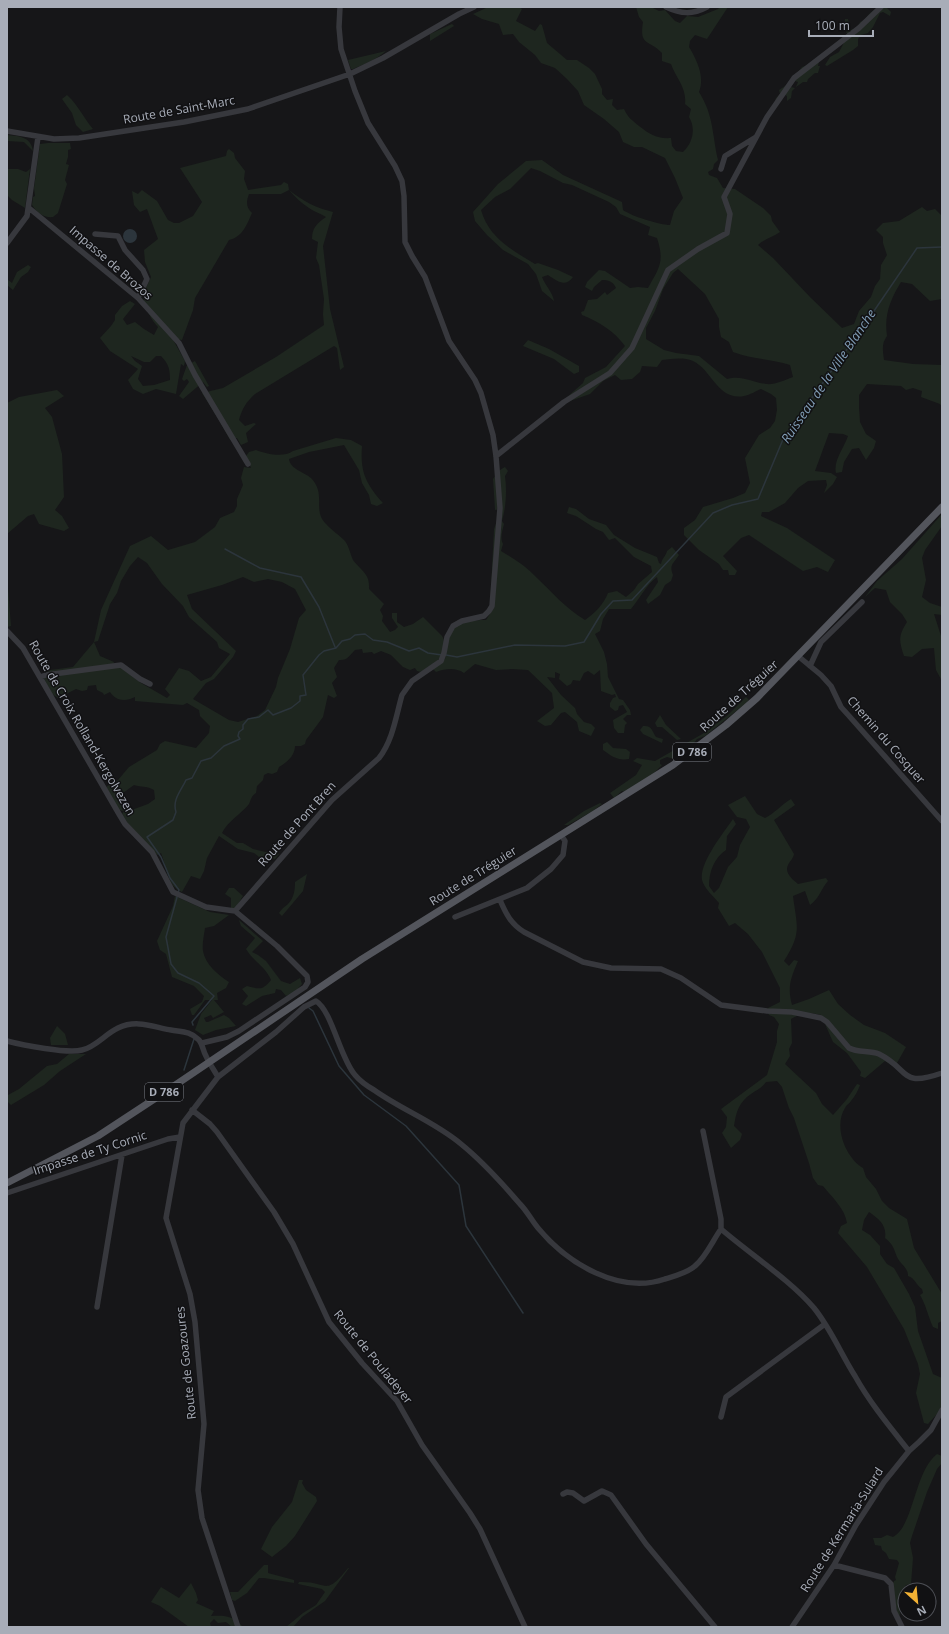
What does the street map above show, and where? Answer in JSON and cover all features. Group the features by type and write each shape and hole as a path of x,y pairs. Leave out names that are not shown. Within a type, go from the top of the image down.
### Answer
{"main road":[{"name":"Route de Tréguier","path":"254,1031 395,938 673,766 692,752 741,712 798,656 942,507"},
{"name":"D 786","path":"7,1183 98,1136 254,1031"}],"street":[{"name":"Route de Pont Bren","path":"235,911 326,806 385,751 402,695 412,681 440,661 444,653 447,637 453,626 462,621 484,616 489,611 492,606 495,585 500,508 493,435 481,393 475,380 449,341 425,277 405,242 404,196 399,174 390,156 368,123 354,91 350,74 341,49 339,27 340,7"},
{"name":"Route de Saint-Marc","path":"7,131 54,139 79,138 217,116 270,102 350,74 383,58 459,14 474,7"},
{"path":"666,7 676,12 691,14 707,7"},
{"path":"496,456 564,402 610,373 632,348 668,270 698,249 727,232 730,214 724,197 767,117 794,78 859,28 881,7"},
{"path":"7,243 27,216 38,137"},
{"path":"721,169 725,156 756,137"},
{"name":"Impasse de Brozos","path":"29,208 138,298 179,343 195,375 248,464"},
{"path":"95,234 118,236 125,250 144,270 147,279 138,298"},
{"path":"810,666 821,642 862,602"},
{"name":"Route de Croix Rolland-Kergolvezen","path":"7,631 23,648 118,814 125,824 152,852 171,890 206,907 235,911"},
{"name":"Chemin du Cosquer","path":"798,656 831,686 841,707 942,821"},
{"path":"40,677 121,665 140,679 150,684"},
{"path":"455,917 527,888 557,864 563,855 565,841 561,835"},
{"path":"500,900 505,913 514,926 583,962 611,968 661,969 681,978 721,1005 767,1011 792,1012 821,1018 849,1048 878,1054 911,1078 922,1079 942,1073"},
{"path":"235,911 277,946 304,972 308,979 307,984 299,991 236,1033"},
{"name":"Route de Goazoures","path":"238,1627 203,1523 199,1506 199,1479 204,1424 196,1322 190,1294 166,1218 184,1120 218,1077 276,1032 304,1007 316,1002 323,1009 347,1065 356,1077 387,1099 445,1131 460,1143 474,1155 521,1205 538,1228 556,1247 585,1268 628,1283 639,1284 658,1282 684,1272 694,1266 721,1229"},
{"path":"7,1041 27,1046 79,1051 90,1047 117,1029 126,1025 138,1024 188,1032 202,1043 204,1054 218,1077"},
{"path":"202,1043 236,1033 254,1031"},
{"name":"Route de Pouladeyer","path":"192,1110 210,1124 217,1132 268,1204 294,1244 329,1322 362,1363 397,1401 422,1445 470,1513 480,1529 525,1627"},
{"path":"703,1131 721,1219 721,1229 804,1297 825,1324 855,1378 887,1424 909,1451"},
{"name":"Impasse de Ty Cornic","path":"7,1193 168,1139 180,1137"},
{"path":"97,1307 122,1155"},
{"path":"721,1417 726,1397 825,1324"},
{"name":"Route de Kermaria-Sulard","path":"792,1627 834,1565 856,1525 898,1463 931,1430 942,1410"},
{"path":"563,1494 567,1492 573,1493 584,1501 602,1491 611,1495 637,1532 715,1627"},
{"path":"834,1565 888,1580 891,1584 894,1611 902,1627"}],"shaded area":[{"path":"519,7 522,9 516,21 535,31 540,24 542,25 547,43 567,60 577,60 589,68 595,74 602,89 602,94 607,100 613,99 612,105 617,110 624,109 630,119 650,134 662,138 671,138 672,146 676,151 683,152 691,140 693,131 689,117 691,109 685,104 683,88 671,64 662,61 662,53 644,39 642,35 643,22 639,17 636,7 651,7 659,11 665,10 675,21 680,23 687,16 698,17 720,7 728,7 707,39 695,35 690,41 689,47 695,57 701,75 701,86 699,92 710,117 718,160 714,164 713,169 708,172 709,175 717,178 723,188 735,189 763,208 771,216 772,221 780,232 758,245 773,258 842,328 854,324 859,311 871,297 875,286 880,279 881,265 887,255 883,243 883,237 876,230 883,223 899,221 922,207 927,211 935,209 942,216 942,299 930,301 912,284 901,282 894,295 887,314 887,336 883,348 884,360 913,364 942,365 942,407 940,404 921,397 922,391 913,388 906,390 901,386 867,384 859,395 860,422 866,434 876,441 874,448 866,460 859,448 852,449 844,462 842,472 836,473 835,468 837,459 848,436 829,433 815,471 831,473 837,477 833,484 824,493 827,485 826,480 808,481 798,488 785,503 769,512 762,512 761,516 787,528 835,560 828,572 817,567 803,571 749,535 741,538 723,556 737,571 735,575 729,575 728,570 723,570 719,564 699,550 684,535 684,528 695,520 703,507 745,493 750,483 745,458 759,435 770,428 775,421 777,410 776,398 771,394 761,389 744,396 728,394 716,384 700,365 693,361 678,359 662,360 657,367 642,366 640,372 632,379 621,380 615,375 603,381 590,394 570,401 566,398 583,383 585,378 606,367 625,346 611,332 594,320 582,315 581,312 584,311 588,300 597,299 605,292 607,295 616,288 615,286 610,281 602,280 594,287 592,291 585,287 587,282 599,270 605,271 630,288 648,288 658,270 661,259 657,238 648,235 650,227 620,214 616,207 609,202 531,168 510,189 495,197 481,210 485,220 496,236 510,248 535,264 538,263 573,277 564,283 548,275 542,277 554,301 542,291 536,274 528,264 503,250 487,235 475,221 473,212 498,184 526,161 542,160 563,175 622,202 623,210 660,224 670,225 674,211 683,198 665,158 642,147 634,147 623,142 619,132 584,105 578,91 555,68 541,63 535,55 519,42 513,34 503,35 499,24 482,19 473,14 486,8","holes":["678,269 705,294 719,319 721,337 729,342 733,352 790,365 793,377 773,384 766,384 742,378 727,379 699,356 664,350 646,339 646,328 655,311 663,289 673,273"]},
{"path":"878,7 886,7 891,12 890,16 883,12 880,13 873,27 868,33 861,35 858,39 858,46 827,66 825,65 830,57 839,52 848,35 846,32 847,27 845,19 848,19 850,30 852,30"},
{"path":"452,24 454,26 430,41 430,34"},
{"path":"386,51 371,61 351,69 348,60"},
{"path":"819,61 818,66 820,66 818,73 815,73 808,79 807,82 803,82 796,87 798,82 795,81 791,87 795,88 792,91 791,98 787,101 787,96 785,95 775,101 780,94 779,90 788,84 802,67"},
{"path":"67,95 93,129 83,132 76,125 72,113 62,99"},
{"path":"7,135 24,138 30,143 33,151 24,142 7,141"},
{"path":"70,143 71,149 68,150 66,164 69,165 65,180 67,184 58,213 53,217 47,217 41,214 32,205 33,197 35,196 34,188 40,144"},
{"path":"229,149 234,153 235,158 245,171 244,179 248,190 281,185 284,182 288,184 289,190 281,194 249,194 247,204 252,213 246,226 238,236 229,240 195,298 193,310 182,340 172,338 185,361 184,366 181,364 176,394 156,389 143,394 133,389 128,380 138,369 110,351 100,338 111,326 115,320 115,315 122,306 130,301 135,304 123,319 127,325 135,322 154,335 158,327 147,311 143,296 151,277 145,262 144,250 158,239 147,209 140,212 134,205 132,191 138,194 142,190 157,201 168,220 174,223 179,223 193,216 202,202 180,168 226,156","holes":["131,356 144,362 150,362 156,356 161,356 168,367 170,380 154,385 143,386 138,379 142,366"]},
{"path":"8,169 18,169 26,172 30,169 25,208 7,195"},
{"path":"289,190 310,204 333,212 323,246 330,309 344,367 340,370 337,348 334,346 255,394 245,406 239,420 245,426 254,423 256,424 246,433 248,442 241,445 237,438 230,440 202,393 223,388 276,357 324,325 324,299 319,265 316,258 318,242 312,239 316,226 326,217 306,206"},
{"path":"130,229 135,231 137,236 135,241 130,243 125,241 123,236 125,231"},
{"path":"28,265 31,267 28,272 21,277 13,290 7,285 7,279 12,283 17,272"},
{"path":"528,340 549,349 579,366 579,372 574,374 554,359 523,346"},
{"path":"195,361 209,386 207,387 203,382 183,399 179,396 189,382 187,379 184,381 182,379 187,365"},
{"path":"57,390 64,396 45,408 52,417 62,454 64,497 55,510 62,516 69,528 64,531 39,524 34,514 28,516 7,534 7,403 19,397"},
{"path":"336,438 351,440 362,446 362,463 365,477 372,490 383,503 377,506 371,504 369,495 362,483 359,470 344,445 309,452 289,459 292,465 311,478 315,483 319,494 319,509 322,519 346,542 353,560 367,576 369,581 369,589 384,604 380,610 383,616 382,621 390,632 398,627 392,618 392,613 397,613 397,622 404,627 413,624 423,617 442,636 444,642 443,650 438,661 421,672 417,671 415,668 410,670 403,667 391,655 381,651 374,654 372,652 363,653 362,649 355,650 346,659 339,660 334,668 337,677 332,683 337,696 334,698 328,695 323,717 306,740 305,744 295,746 292,756 279,767 277,772 264,775 263,780 257,786 256,793 252,797 249,804 222,833 237,843 243,843 253,849 270,853 275,851 279,854 275,859 269,857 263,860 254,853 238,849 219,836 207,858 204,871 200,879 191,876 182,892 173,885 170,880 161,853 157,855 128,824 122,814 124,811 119,810 106,787 118,780 129,767 157,750 160,744 165,741 196,748 209,733 210,726 200,716 199,710 187,703 183,705 135,701 135,697 128,700 121,700 112,695 110,692 104,695 97,690 96,685 88,686 87,690 82,691 76,689 58,698 52,694 43,677 48,676 43,671 73,667 94,642 101,610 130,546 151,536 168,550 195,542 215,527 220,518 234,512 237,506 237,499 243,485 241,478 244,467 251,468 246,456 249,452 256,450 280,455","holes":["138,557 147,563 162,584 183,606 189,617 217,642 219,648 230,654 211,677 201,681 189,671 179,668 165,689 170,695 167,698 141,683 120,667 113,668 114,662 100,656 94,642 98,641 110,604 117,593 121,581 130,566","243,577 254,582 268,579 282,582 295,589 306,610 299,618 290,649 278,678 276,687 265,710 257,716 238,722 229,720 193,699 206,683 214,679 233,657 236,651 192,609 187,595","134,785 146,787 154,790 155,799 148,804 129,811 124,809 123,804 117,799 117,795 123,793"]},
{"path":"505,467 508,471 505,476 506,499 502,521 504,524 501,537 503,544 501,551 528,569 565,605 585,620 592,615 604,601 608,593 617,591 626,597 652,572 651,566 634,557 615,538 609,540 603,532 576,516 567,513 569,507 576,509 589,519 606,525 614,535 635,548 657,557 659,563 661,564 667,551 672,547 679,555 673,563 673,575 671,581 665,585 660,595 648,604 646,600 658,582 657,577 646,588 631,609 609,609 603,619 600,631 595,634 604,652 608,677 619,699 623,700 630,710 631,715 627,715 623,719 627,723 625,725 624,733 618,733 614,728 613,720 627,712 623,705 619,706 618,710 615,711 610,707 610,703 613,698 616,697 615,694 612,695 601,691 600,670 594,675 588,671 584,673 580,681 573,680 571,684 567,686 559,679 560,674 555,672 555,678 547,677 561,695 575,708 577,714 584,722 591,724 595,728 591,736 579,731 577,722 565,712 561,713 551,725 545,726 537,721 554,708 552,693 528,670 496,670 475,664 464,673 450,669 436,672 433,669 445,659 449,637 454,628 464,622 486,620 492,611 490,606 494,529 501,509 495,510 493,479 500,470"},
{"path":"942,514 942,526 925,550 922,558 926,580 922,597 930,603 942,607 942,615 934,614 942,639 942,681 936,670 934,648 922,649 912,657 904,656 900,639 907,622 902,614 890,602 886,590 875,588 865,597 877,581 902,559"},
{"path":"7,575 11,626 7,627"},
{"path":"746,697 749,700 745,704 705,736 697,739 690,748 682,747 677,751 678,756 674,759 667,757 660,760 660,764 662,765 654,773 624,792 622,791 614,798 610,793 636,775 642,765 633,761 637,758 655,761 704,733 728,715"},
{"path":"660,715 666,725 681,739 677,740 662,727 657,727 655,723"},
{"path":"643,726 650,727 656,737 663,739 662,743 643,734 640,730"},
{"path":"607,742 613,748 626,749 630,752 629,759 618,759 603,750 603,744"},
{"path":"745,796 757,814 765,818 791,799 795,805 774,820 794,854 788,865 787,871 798,884 826,878 828,881 816,900 810,905 805,891 793,896 797,930 794,943 784,961 789,966 794,960 798,961 790,982 792,1005 829,990 838,1004 850,1015 864,1025 885,1033 906,1047 897,1063 891,1065 885,1061 865,1078 860,1076 861,1072 847,1053 833,1042 821,1015 806,1014 799,1015 791,1019 792,1043 789,1049 790,1056 785,1064 816,1093 822,1104 833,1115 847,1099 857,1084 860,1085 854,1097 845,1107 842,1116 840,1124 843,1141 851,1157 863,1168 866,1177 876,1189 882,1201 889,1208 907,1219 914,1248 942,1294 942,1321 938,1323 938,1329 933,1327 920,1295 923,1293 922,1289 912,1278 908,1276 907,1270 898,1259 890,1242 885,1238 885,1229 882,1223 869,1212 864,1220 862,1230 870,1235 880,1246 880,1254 887,1264 894,1268 909,1294 915,1307 918,1331 933,1374 942,1378 942,1415 937,1414 928,1424 924,1423 916,1393 920,1374 918,1364 904,1329 867,1267 838,1233 841,1226 847,1223 844,1213 823,1186 818,1185 813,1178 794,1118 782,1087 777,1081 766,1082 747,1097 741,1104 737,1112 734,1126 742,1134 740,1140 731,1148 722,1133 726,1127 727,1117 721,1109 767,1075 777,1042 777,1031 779,1024 774,1017 769,1015 766,1009 780,1002 780,988 762,952 748,934 735,923 729,926 718,908 719,903 707,889 702,880 704,865 708,857 733,819 736,824 727,836 726,850 715,861 711,871 709,886 714,893 719,888 728,867 737,857 740,845 750,827 746,819 737,817 728,805"},
{"path":"600,803 602,804 593,811 568,825 564,825 584,811"},
{"path":"307,874 303,891 282,916 279,913 292,899 295,882"},
{"path":"229,888 234,888 243,896 235,909 231,909 231,898 225,894"},
{"path":"175,896 210,912 229,915 214,926 205,928 203,945 204,956 209,965 229,982 226,988 217,993 218,1000 214,1000 224,1012 213,1018 211,1015 204,1018 206,1022 208,1022 224,1015 236,1026 216,1030 203,1035 195,1030 201,1014 212,1000 205,1000 194,1015 192,1015 190,1009 202,1002 204,996 194,986 172,977 166,954 160,950 157,941 173,906"},
{"path":"239,920 263,941 252,952 266,961 281,981 290,984 300,978 302,984 295,992 286,996 281,990 276,989 275,993 262,996 246,1006 242,1004 248,996 242,989 247,986 263,988 271,980 266,971 246,949 255,938 241,926"},
{"path":"57,1026 65,1034 68,1045 51,1045 50,1038"},
{"path":"69,1054 86,1054 60,1071 44,1085 11,1105 7,1101 8,1095 19,1089 47,1066 57,1064"},
{"path":"937,1454 942,1456 942,1463 937,1469 927,1492 910,1543 913,1558 911,1582 897,1582 897,1611 894,1604 893,1585 894,1581 896,1580 895,1577 899,1563 897,1560 889,1559 886,1553 882,1550 881,1546 875,1545 873,1538 881,1538 887,1535 893,1537 900,1531 906,1522 923,1473 929,1462"},
{"path":"299,1480 303,1480 302,1483 306,1490 316,1497 317,1501 295,1536 286,1546 272,1557 261,1549 272,1527 292,1502"},
{"path":"264,1565 268,1565 268,1573 294,1580 294,1583 259,1578 247,1593 235,1601 232,1600 230,1592 238,1592"},
{"path":"348,1568 325,1601 302,1617 293,1627 286,1627 303,1613 316,1605 325,1592 322,1589 298,1584 299,1582 309,1582 326,1586 330,1585 334,1583"},
{"path":"191,1583 198,1600 196,1603 214,1611 211,1616 233,1618 243,1627 232,1627 226,1622 218,1623 214,1619 210,1623 211,1627 189,1627 160,1606 151,1602 161,1587 179,1598"}],"waterway":[{"name":"Ruisseau de la Ville Blanche","path":"446,655 457,657 515,645 565,646 584,642 601,614 613,601 632,600 713,513 732,505 758,499 784,437 863,327 917,248 942,247"},
{"path":"225,549 260,568 301,577 319,607 335,647"},
{"name":"Ruisseau de la Ville Blanche","path":"193,1025 192,1022 214,996 199,983 178,973 171,964 166,937 179,890 170,878 161,857 147,837 173,820 176,812 175,803 186,780 192,778 201,761 211,758 224,746 240,739 238,736 239,732 243,729 243,725 248,719 259,717 268,710 273,715 291,708 300,701 300,696 306,695 303,675 324,651 336,648 342,641 350,639 355,635 365,634 373,640 387,642 409,651 419,648 428,653 442,655"},
{"name":"Ruisseau de la Ville Blanche","path":"309,1008 313,1011 339,1066 364,1095 406,1126 459,1185 466,1226 523,1313"},
{"path":"184,1070 194,1039"}]}
